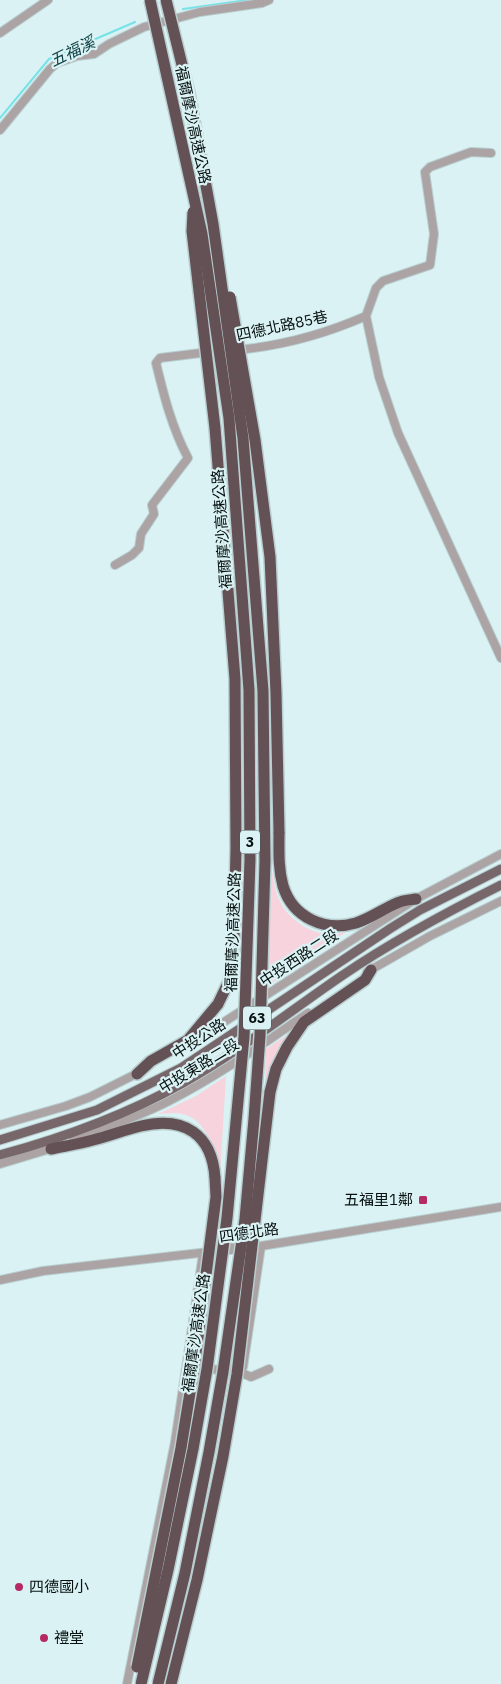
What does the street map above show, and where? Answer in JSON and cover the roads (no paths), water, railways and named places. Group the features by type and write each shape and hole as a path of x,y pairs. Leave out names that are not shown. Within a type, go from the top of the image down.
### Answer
{"highway":[{"name":"福爾摩沙高速公路","path":"141,1684 168,1570 207,1370 238,1118 244,1027 250,860 249,690 228,418 202,234 150,0"},
{"name":"福爾摩沙高速公路","path":"158,1684 185,1573 209,1452 223,1372 245,1219 260,1036 265,861 263,691 243,438 213,224 189,93 166,0"},
{"path":"137,1074 152,1061 188,1040 218,1004 228,981 234,936 236,849 235,679 215,428 192,231 194,201"},
{"path":"213,224 232,305 248,394 262,484 270,557 276,693 279,868 283,887 293,905 310,919 331,927 369,918 398,902 416,898"},
{"path":"172,1684 198,1580 234,1392 256,1222 270,1092 276,1069 287,1047 304,1022 365,980 371,970"},
{"path":"51,1149 147,1125 163,1123 187,1128 206,1143 214,1162 216,1197 194,1368 134,1684"}],"main road":[{"name":"中投公路","path":"0,1140 97,1110 181,1068 391,928 420,910 501,869"},
{"name":"中投公路","path":"0,1154 82,1130 153,1099 183,1083 394,943 458,906 501,885"}],"street":[{"path":"0,33 48,0"},
{"path":"0,130 57,63 77,56 94,54 130,32 144,27 200,12 262,3 269,0"},
{"path":"491,153 471,152 430,167 425,172 434,234 430,264 383,281 376,288 366,316 379,377 398,433 501,658"},
{"name":"四德北路85巷","path":"116,565 139,548 141,534 154,514 152,505 188,458 177,438 164,396 156,363 160,358 260,348 319,334 366,316"},
{"name":"中投西路二段","path":"0,1125 66,1106 90,1097 137,1074 197,1040 416,898 501,854"},
{"name":"中投東路二段","path":"0,1164 51,1149 134,1118 169,1101 207,1080 371,970 430,936 501,901"},
{"name":"四德北路","path":"0,1280 42,1271 261,1246 501,1207"},
{"path":"230,1237 230,1250"},
{"path":"172,1684 196,1604 242,1373 261,1246"},
{"path":"128,1684 175,1442 203,1254"},
{"path":"186,1365 242,1373 252,1377 269,1369"}],"waterway":[{"name":"五福溪","path":"183,9 247,0"},
{"name":"五福溪","path":"0,118 49,59 135,22"}],"place":[{"name":"五福里1鄰","path":"423,1200"},
{"name":"四德國小","path":"19,1587"},
{"name":"禮堂","path":"44,1638"}]}
